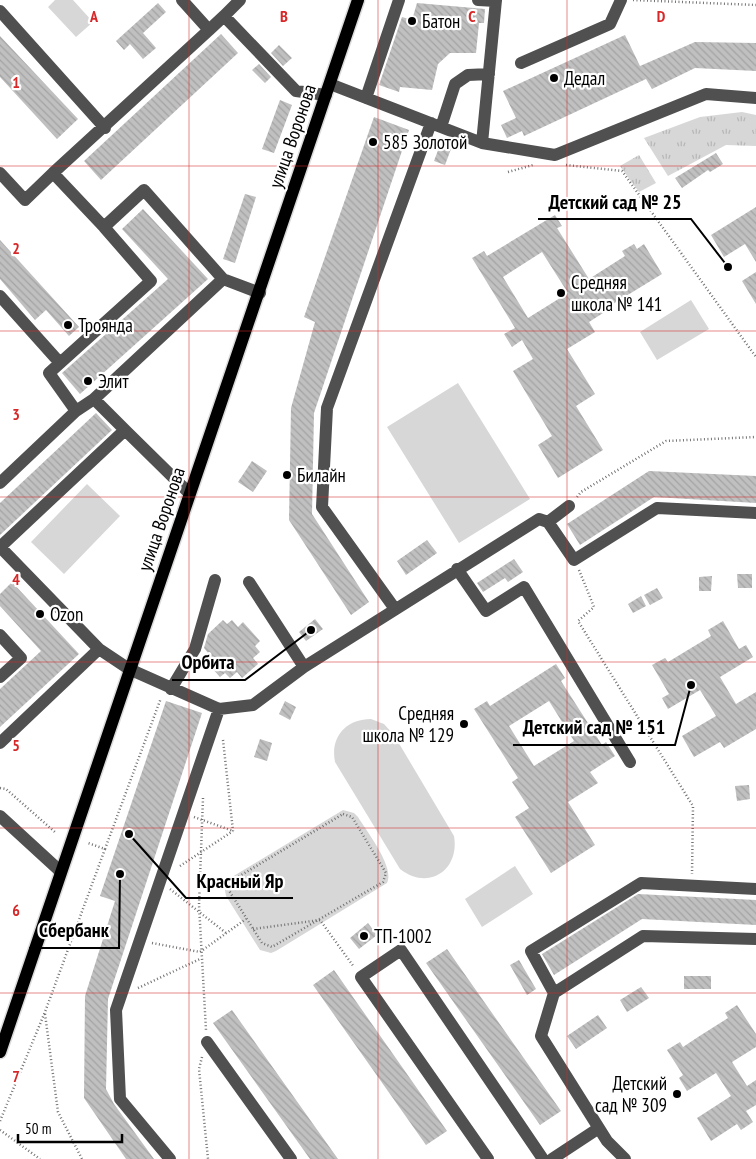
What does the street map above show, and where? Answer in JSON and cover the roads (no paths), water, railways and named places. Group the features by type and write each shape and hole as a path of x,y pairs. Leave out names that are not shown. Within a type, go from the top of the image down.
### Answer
{"main road":[{"name":"улица Воронова","path":"1,1044 189,493 260,293 358,0"}],"lane":[{"path":"182,0 209,30"},
{"path":"0,174 25,200 240,0"},
{"path":"366,98 399,0"},
{"path":"478,0 496,1 482,143"},
{"path":"521,64 610,24 621,0"},
{"path":"0,11 104,128"},
{"path":"224,16 296,91 328,89 366,98 482,143 555,155 706,94 756,98"},
{"path":"395,609 322,507 327,408 436,125 455,84 468,75 489,74"},
{"path":"53,173 152,281 49,373 76,411"},
{"path":"104,227 144,190 224,279 260,293"},
{"path":"0,483 76,411 94,399 224,279"},
{"path":"0,296 60,363"},
{"path":"94,399 189,493"},
{"path":"125,430 0,547 99,649 129,669 219,709 253,705 304,667 539,519 548,522 574,560 657,508 756,513"},
{"path":"548,522 569,506"},
{"path":"458,569 486,611 524,587 630,762"},
{"path":"169,687 195,650 215,580"},
{"path":"249,582 271,619 304,667"},
{"path":"0,635 21,658 0,678"},
{"path":"0,743 99,649"},
{"path":"170,1159 120,1099 116,1010 185,814 219,709"},
{"path":"0,816 60,872"},
{"path":"554,993 531,951 641,883 756,889"},
{"path":"625,1159 607,1140 541,1036 554,993 643,936 756,939"},
{"path":"488,1159 361,977 401,950 544,1159"},
{"path":"207,1042 291,1159"},
{"path":"552,1159 599,1128"}],"place":[{"name":"Батон","path":"412,21"},
{"name":"Дедал","path":"554,78"},
{"name":"585 Золотой","path":"373,142"},
{"name":"Детский сад № 25","path":"728,267"},
{"name":"Средняя школа № 141","path":"561,293"},
{"name":"Троянда","path":"68,325"},
{"name":"Элит","path":"88,381"},
{"name":"Билайн","path":"287,475"},
{"name":"Ozon","path":"40,614"},
{"name":"Орбита","path":"311,630"},
{"name":"Детский сад № 151","path":"691,685"},
{"name":"Средняя школа № 129","path":"464,724"},
{"name":"Красный Яр","path":"129,834"},
{"name":"Сбербанк","path":"120,874"},
{"name":"ТП-1002","path":"364,936"},
{"name":"Детский сад № 309","path":"677,1094"}]}
